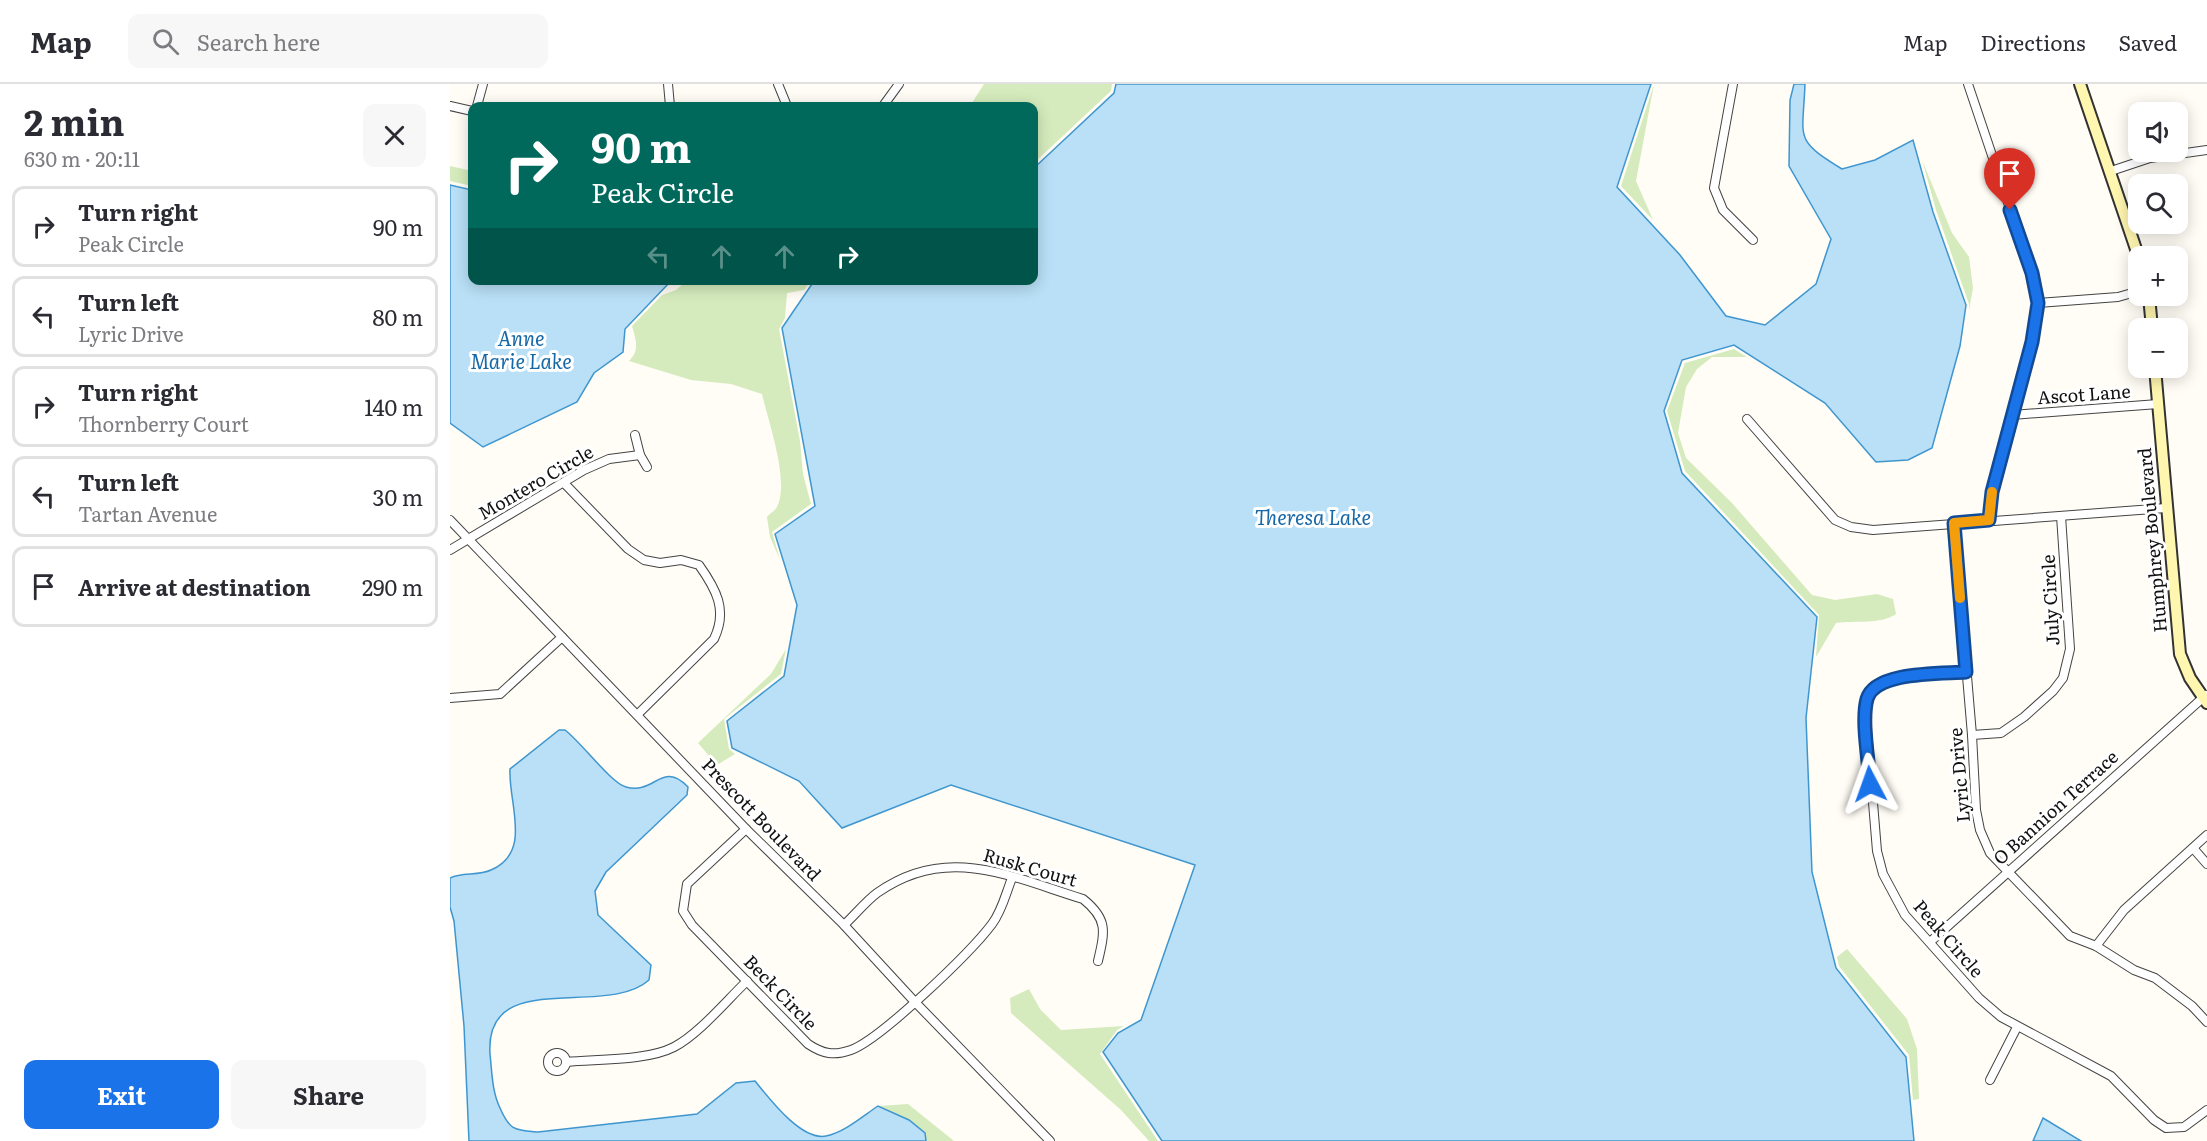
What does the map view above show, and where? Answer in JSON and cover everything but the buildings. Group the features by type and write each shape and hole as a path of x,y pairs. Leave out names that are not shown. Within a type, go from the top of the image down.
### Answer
{"street":[{"path":"478,102 483,84"},
{"path":"668,84 670,102"},
{"path":"778,84 785,102"},
{"path":"886,102 899,84"},
{"path":"1733,84 1714,188 1723,210 1753,240"},
{"path":"1968,84 2032,273 2038,303 2032,342 1992,492 1989,520"},
{"path":"2080,84 2135,246"},
{"path":"450,106 468,110"},
{"path":"2111,171 2150,158 2207,150"},
{"path":"2038,303 2118,297 2128,294"},
{"name":"Humphrey Boulevard","path":"2156,378 2180,654 2190,678 2206,698"},
{"name":"Ascot Lane","path":"2012,415 2158,404"},
{"path":"1747,419 1835,520 1851,527 1873,530 2166,508"},
{"path":"635,435 640,455 647,467"},
{"name":"Montero Circle","path":"450,550 609,459 640,455"},
{"path":"564,483 628,549 644,560 660,563 681,560 699,565 713,586 721,605 720,625 714,639 638,714"},
{"name":"July Circle","path":"1972,735 2001,733 2024,717 2053,691 2066,672 2070,649 2061,516"},
{"name":"Prescott Boulevard","path":"450,520 470,538 746,829 844,925 1050,1141"},
{"name":"Lyric Drive","path":"1954,523 1976,810 1980,830 1989,853 2070,936 2096,946 2134,970 2155,978 2192,1006 2207,1022"},
{"path":"450,698 500,693 562,637"},
{"name":"Peak Circle","path":"1966,672 1893,678 1877,684 1867,698 1866,718 1876,851 1894,898 1905,915 1979,998 2001,1017 2112,1076 2154,1120 2166,1128 2184,1127 2207,1110"},
{"name":"O Bannion Terrace","path":"1930,942 2007,871 2206,698"},
{"name":"Beck Circle","path":"746,829 687,884 683,911 692,924 808,1044 822,1053 849,1051 865,1044 914,1001 993,923 1012,878"},
{"path":"2096,946 2124,910 2207,835"},
{"path":"2193,848 2207,864"},
{"name":"Rusk Court","path":"844,925 877,893 908,876 933,868 963,865 1083,899 1097,910 1103,924 1098,961"},
{"path":"567,1062 653,1054 673,1047 690,1035 747,981"},
{"path":"1990,1080 2017,1027"}],"green space":[{"path":"984,84 1112,84 1111,91 1038,159 1038,102 973,102"},
{"path":"1654,84 1636,181 1653,220 1621,186"},
{"path":"1922,160 1952,233 1969,257 1973,288 1969,310 1969,304 1936,210"},
{"path":"450,166 468,170 468,185 450,181"},
{"path":"682,285 807,285 804,290 787,293 785,318 779,329 800,441 803,474 811,504 772,532 780,560 770,537 767,517 777,507 780,496 780,467 762,394 731,384 691,380 629,361 636,349 632,326 662,295 676,290"},
{"path":"1734,349 1747,357 1712,357 1697,369 1686,387 1678,433 1686,458 1732,503 1812,595 1835,600 1877,594 1893,599 1896,614 1882,620 1836,623 1816,657 1819,615 1685,471 1667,411 1685,363"},
{"path":"786,649 781,674 724,719 729,749 735,754 717,765 698,743 771,674"},
{"path":"1847,949 1907,1019 1917,1049 1919,1099 1913,1100 1909,1055 1839,966 1837,957"},
{"path":"1029,989 1040,1009 1061,1030 1124,1026 1117,1030 1100,1054 1158,1141 1149,1141 1121,1110 1011,1013 1010,998"},
{"path":"908,1104 954,1141 926,1141 925,1132 909,1120 878,1106"}],"water":[{"name":"Theresa Lake","path":"1116,84 1651,84 1617,187 1680,255 1726,316 1765,325 1816,284 1831,239 1789,166 1790,100 1794,84 1805,84 1804,136 1815,151 1842,169 1875,160 1913,140 1933,212 1966,305 1960,346 1932,448 1908,460 1876,462 1825,403 1734,345 1682,360 1664,411 1682,473 1817,617 1806,718 1812,872 1836,968 1906,1057 1914,1141 1162,1141 1103,1052 1118,1033 1141,1020 1195,865 951,785 842,828 799,781 732,748 727,721 784,676 797,605 775,534 815,506 782,328 811,285 1038,285 1038,164 1114,93"},
{"name":"Anne Marie Lake","path":"450,185 468,189 468,285 667,285 625,329 623,352 594,373 577,402 483,447 450,423"},
{"path":"559,730 565,730 612,778 626,787 644,787 665,777 671,777 688,787 687,795 606,872 595,891 598,915 651,965 649,980 630,991 605,996 526,1002 506,1011 493,1027 490,1054 494,1089 497,1102 510,1125 519,1130 538,1132 697,1114 736,1083 755,1081 786,1117 806,1132 816,1136 826,1136 840,1131 878,1106 909,1120 925,1133 926,1141 469,1141 464,1026 454,921 450,907 450,878 486,872 504,862 515,839 516,826 510,769"},
{"path":"2043,1118 2081,1141 2033,1141"}],"slow traffic":[{"path":"1960,598 1954,523 1989,520 1992,492"}],"route":[{"path":"1870,784 1867,698 1877,684 1893,678 1966,672 1954,523 1989,520 1992,492 2032,342 2038,303 2032,273 2010,210"}]}
